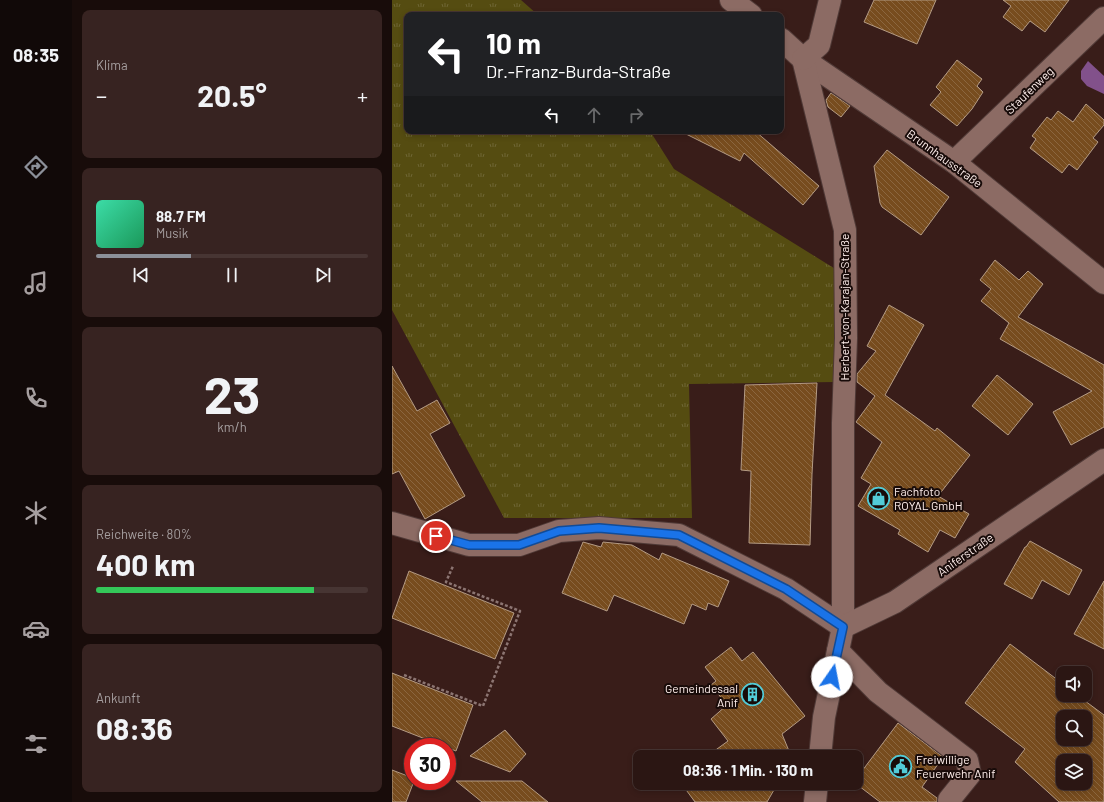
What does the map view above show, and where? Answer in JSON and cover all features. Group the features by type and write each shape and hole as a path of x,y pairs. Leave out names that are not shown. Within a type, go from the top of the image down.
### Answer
{"street":[{"path":"730,0 747,12"},
{"path":"803,59 819,45 830,0"},
{"name":"Staufenweg","path":"954,162 1104,18"},
{"name":"Brunnhausstraße","path":"784,42 803,59 954,162 1104,283"},
{"name":"Herbert-von-Karajan-Straße","path":"803,59 844,230 846,338 843,423 843,627"},
{"name":"Aniferstraße","path":"843,627 895,602 1104,460"},
{"path":"392,523 469,545 519,545 559,531 599,528 679,535 786,589 843,627 824,717 821,750"},
{"path":"838,651 878,692 968,760 970,774 949,800"},
{"path":"815,802 816,790"}],"path":[{"path":"404,675 483,706 520,611 446,582 461,542"}],"green space":[{"path":"392,0 521,0 535,12 404,12 404,134 652,134 674,169 837,270 835,382 689,384 692,518 504,518 392,310"}],"shaded area":[{"path":"1088,61 1104,76 1104,94 1087,86 1081,79 1081,71"}],"building":[{"path":"874,0 936,0 917,44 864,22"},
{"path":"1003,0 1069,0 1045,32 1030,21 1022,31 1003,17 1011,6"},
{"path":"957,60 982,79 977,86 983,92 972,109 957,126 930,105 941,92 936,87"},
{"path":"831,93 850,106 841,117 828,107 826,100"},
{"path":"1086,104 1104,120 1104,125 1093,138 1098,142 1077,170 1069,164 1062,173 1030,148 1036,139 1032,136 1047,117 1051,120 1058,111 1073,122"},
{"path":"686,134 758,134 819,186 803,205 744,153 740,161"},
{"path":"887,150 949,197 921,235 882,207 880,203 874,166"},
{"path":"995,260 1019,280 1028,271 1043,284 1018,317 1104,365 1104,427 1071,445 1053,412 1092,391 1000,339 1009,323 981,301 991,289 980,280"},
{"path":"889,305 924,325 885,395 935,431 937,428 970,455 938,496 969,514 955,538 940,530 928,552 898,534 900,530 858,506 871,484 861,478 882,442 856,422 875,396 857,382 857,374 876,351 867,346"},
{"path":"392,366 417,411 437,400 450,423 430,434 465,496 425,519 399,471 392,474"},
{"path":"997,375 1033,404 1008,435 972,406"},
{"path":"817,383 810,545 749,543 751,471 741,470 745,385"},
{"path":"1030,541 1082,570 1069,595 1042,580 1032,599 1004,584"},
{"path":"583,542 601,547 603,542 632,545 659,560 662,553 729,581 718,607 708,603 706,610 692,604 684,624 614,595 607,611 562,593"},
{"path":"409,571 514,613 495,659 392,618"},
{"path":"1104,581 1104,649 1074,634"},
{"path":"1010,644 1056,679 1056,702 1086,702 1104,715 1104,802 1059,802 1015,762 1025,749 965,703"},
{"name":"Gemeindesaal Anif","path":"731,647 742,661 753,652 805,716 782,734 789,750 716,750 728,741 711,719 727,705 711,685 716,681 705,667"},
{"path":"392,673 473,705 456,751 456,738 423,738 392,726"},
{"name":"Freiwillige Feuerwehr Anif","path":"898,723 943,757 922,787 937,798 937,802 880,802 863,789 863,770"},
{"path":"505,730 526,754 510,772 470,756"},
{"path":"392,770 404,775 404,790 411,790 406,802 392,802"},
{"path":"456,781 522,781 548,802 482,802"},
{"path":"686,790 774,790 767,802 695,802"}],"place":[{"name":"Fachfoto ROYAL GmbH","path":"878,498"},
{"name":"Gemeindesaal Anif","path":"753,695"},
{"name":"Freiwillige Feuerwehr Anif","path":"901,766"}],"route":[{"path":"436,536 469,545 519,545 559,531 599,528 679,535 786,589 843,627 832,677"}]}
